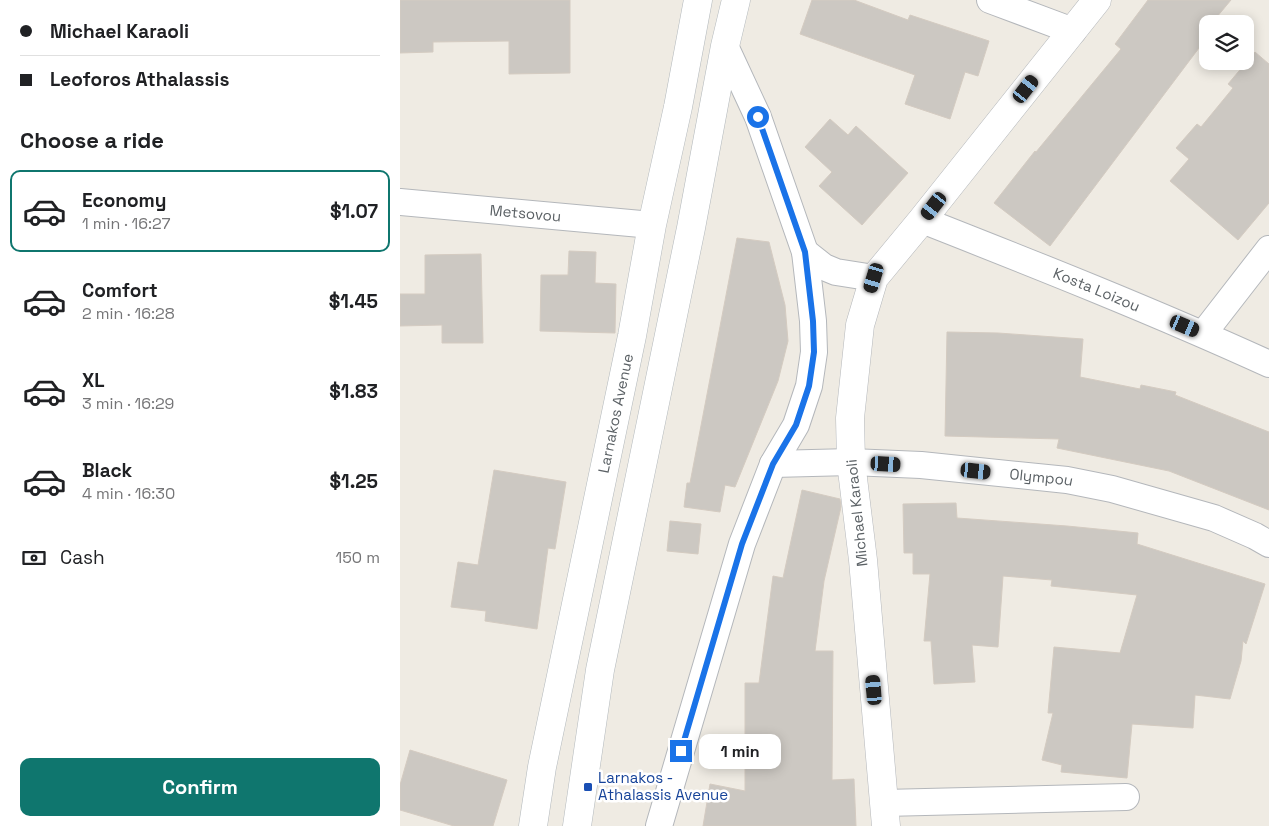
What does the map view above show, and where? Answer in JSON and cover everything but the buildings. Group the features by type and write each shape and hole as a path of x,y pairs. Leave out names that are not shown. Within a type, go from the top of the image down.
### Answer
{"main road":[{"name":"Larnakos Avenue","path":"533,826 542,767 632,336 652,225 678,107 698,0"},
{"path":"577,826 600,670 691,228 725,46 736,0"},
{"path":"874,278 1097,0"},
{"name":"Michael Karaoli","path":"874,278 860,325 850,418 851,462 861,541 885,814"}],"street":[{"path":"990,0 1073,30"},
{"path":"659,826 742,544 773,464 796,425 809,386 813,360 813,321 805,252 758,117 725,46"},
{"name":"Metsovou","path":"400,202 652,225"},
{"name":"Kosta Loizou","path":"922,220 1203,334 1269,364"},
{"path":"1203,334 1269,249"},
{"path":"805,252 824,268 836,272 874,278"},
{"name":"Olympou","path":"773,464 851,462 921,465 1067,480 1112,489 1214,518 1269,544"},
{"path":"885,814 1126,796"}],"place":[{"name":"Larnakos - Athalassis Avenue","path":"588,787"}],"route":[{"path":"681,751 742,544 773,464 796,425 809,386 814,352 813,321 805,252 758,117"}]}
